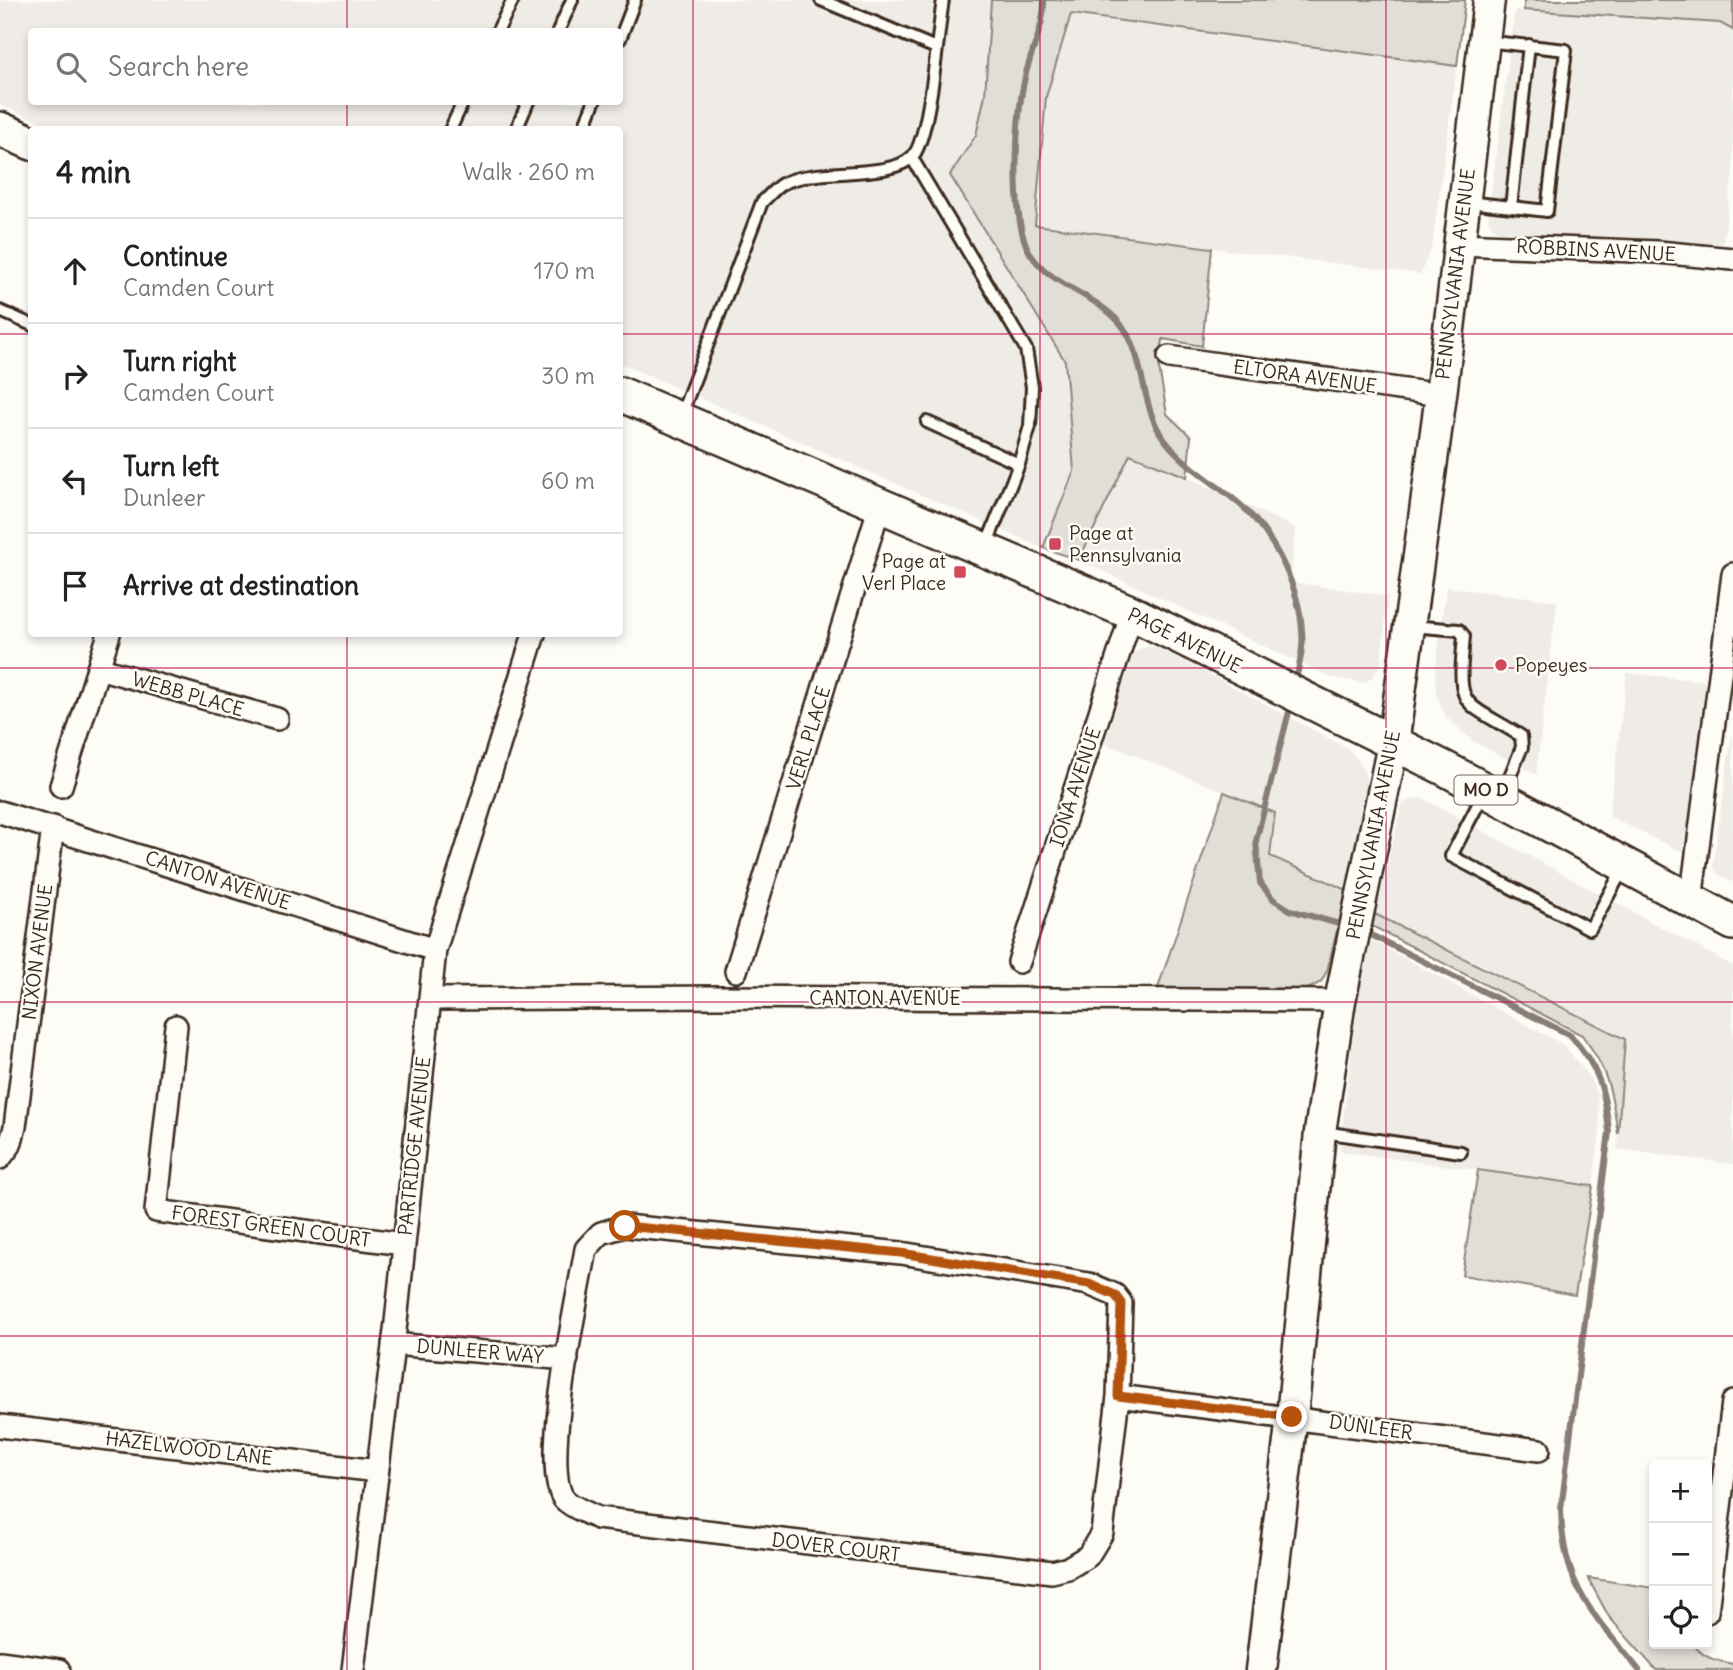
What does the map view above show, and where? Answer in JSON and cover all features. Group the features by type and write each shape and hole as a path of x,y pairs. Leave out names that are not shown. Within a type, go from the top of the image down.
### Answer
{"main road":[{"path":"0,130 28,141"},
{"name":"PAGE AVENUE","path":"623,395 1132,613 1493,794 1733,923"}],"street":[{"name":"PENNSYLVANIA AVENUE","path":"1261,1670 1292,1417 1320,1132 1340,1001 1393,744 1489,0"},
{"name":"ROBBINS AVENUE","path":"1459,244 1658,252 1733,259"},
{"name":"ELTORA AVENUE","path":"1169,357 1440,395"},
{"name":"VERL PLACE","path":"736,971 880,505"},
{"path":"1691,901 1733,574"},
{"name":"IONA AVENUE","path":"1018,962 1132,613"},
{"path":"61,786 109,637"},
{"name":"PARTRIDGE AVENUE","path":"353,1670 393,1344 435,950 533,637"},
{"name":"WEBB PLACE","path":"98,668 277,719"},
{"name":"CANTON AVENUE","path":"0,811 435,950"},
{"name":"NIXON AVENUE","path":"0,1158 10,1145 15,1127 54,827"},
{"name":"CANTON AVENUE","path":"430,999 719,997 1340,1001"},
{"name":"FOREST GREEN COURT","path":"176,1026 156,1211 403,1244"},
{"name":"DOVER COURT","path":"625,1226 901,1253 1089,1284 1115,1295 1121,1303 1118,1396 1102,1533 1088,1556 1068,1569 1052,1572 597,1518 564,1499 559,1486 554,1444 568,1359 586,1249 601,1233 625,1226"},
{"name":"DUNLEER WAY","path":"393,1344 568,1359"},
{"name":"DUNLEER","path":"1118,1396 1539,1450"},
{"path":"1710,1586 1733,1402"},
{"name":"HAZELWOOD LANE","path":"0,1426 377,1471"},
{"path":"0,1662 59,1670"}],"lane":[{"path":"500,28 513,0"},
{"path":"560,28 572,0"},
{"path":"623,31 635,0"},
{"path":"821,0 936,48"},
{"path":"679,419 762,202 781,185 804,176 888,167 912,158 923,136 943,0"},
{"path":"1464,202 1547,211 1546,182 1566,50 1484,40"},
{"path":"1511,207 1520,149 1529,46"},
{"path":"452,126 462,105"},
{"path":"518,126 527,105"},
{"path":"585,126 593,105"},
{"path":"912,158 1026,349 1032,387 1030,426 1019,464 985,549"},
{"path":"0,311 28,323"},
{"path":"926,422 1019,464"},
{"path":"1408,626 1459,630 1464,636 1461,690 1476,711 1521,736 1522,747 1451,856 1590,929 1625,865"},
{"path":"1320,1132 1461,1152"}],"shaded area":[{"path":"0,0 991,0 985,95 976,135 951,175 1065,361 1074,471 1043,548 623,364 623,126 51,126 0,105"},
{"path":"991,0 1465,0 1457,66 1071,14 1046,97 1035,225 1212,248 1202,346 1163,339 1159,368 1167,414 1191,437 1187,477 1130,454 1079,560 1043,548 1074,471 1065,361 950,175 976,135 985,95"},
{"path":"1524,0 1733,0 1733,30 1720,23 1524,10"},
{"path":"1515,10 1720,23 1733,30 1733,172 1723,244 1506,233 1496,230 1490,224 1488,216"},
{"path":"1071,13 1457,66 1432,247 1420,274 1035,226 1046,97"},
{"path":"1130,454 1187,477 1295,528 1291,582 1388,596 1381,663 1374,675 1365,683 1330,677 1079,560"},
{"path":"1446,587 1557,601 1536,774 1474,742 1446,717 1436,694 1435,673"},
{"path":"1150,646 1163,650 1349,749 1361,764 1367,779 1366,802 1347,890 1269,856 1274,812 1104,743 1132,656 1139,649"},
{"path":"1627,673 1705,681 1687,848 1682,852 1609,816"},
{"path":"1731,739 1733,882 1717,874 1713,865"},
{"path":"1224,792 1275,813 1270,856 1347,890 1327,971 1321,982 1308,989 1158,988"},
{"path":"1422,798 1733,966 1733,1164 1617,1149 1625,1039 1375,914 1402,805 1409,800"},
{"path":"1375,914 1625,1039 1618,1134 1608,1082 1598,1059 1582,1035 1372,926"},
{"path":"1371,940 1564,1045 1588,1075 1598,1095 1600,1132 1593,1186 1339,1151 1358,1000"},
{"path":"1478,1170 1593,1186 1575,1295 1462,1275"},
{"path":"1588,1578 1649,1587 1649,1649 1697,1649 1706,1656 1733,1664 1733,1670 1656,1670 1609,1617"}],"waterway":[{"path":"1044,0 1040,30 1025,77 1017,138 1018,209 1026,245 1034,258 1056,279 1096,303 1119,322 1134,348 1150,411 1164,439 1182,459 1244,508 1266,534 1284,565 1300,615 1302,644 1295,683"},
{"path":"1291,704 1256,841 1260,883 1273,899 1290,910 1346,926"},
{"path":"1363,931 1570,1035 1588,1058 1599,1080 1609,1132 1561,1509 1567,1559 1574,1579 1594,1615 1639,1670"}],"place":[{"name":"Page at Pennsylvania","path":"1055,544"},
{"name":"Page at Verl Place","path":"960,572"},
{"name":"Popeyes","path":"1501,665"}],"route":[{"path":"625,1226 901,1253 1089,1284 1115,1295 1121,1303 1118,1396 1292,1417"}]}
